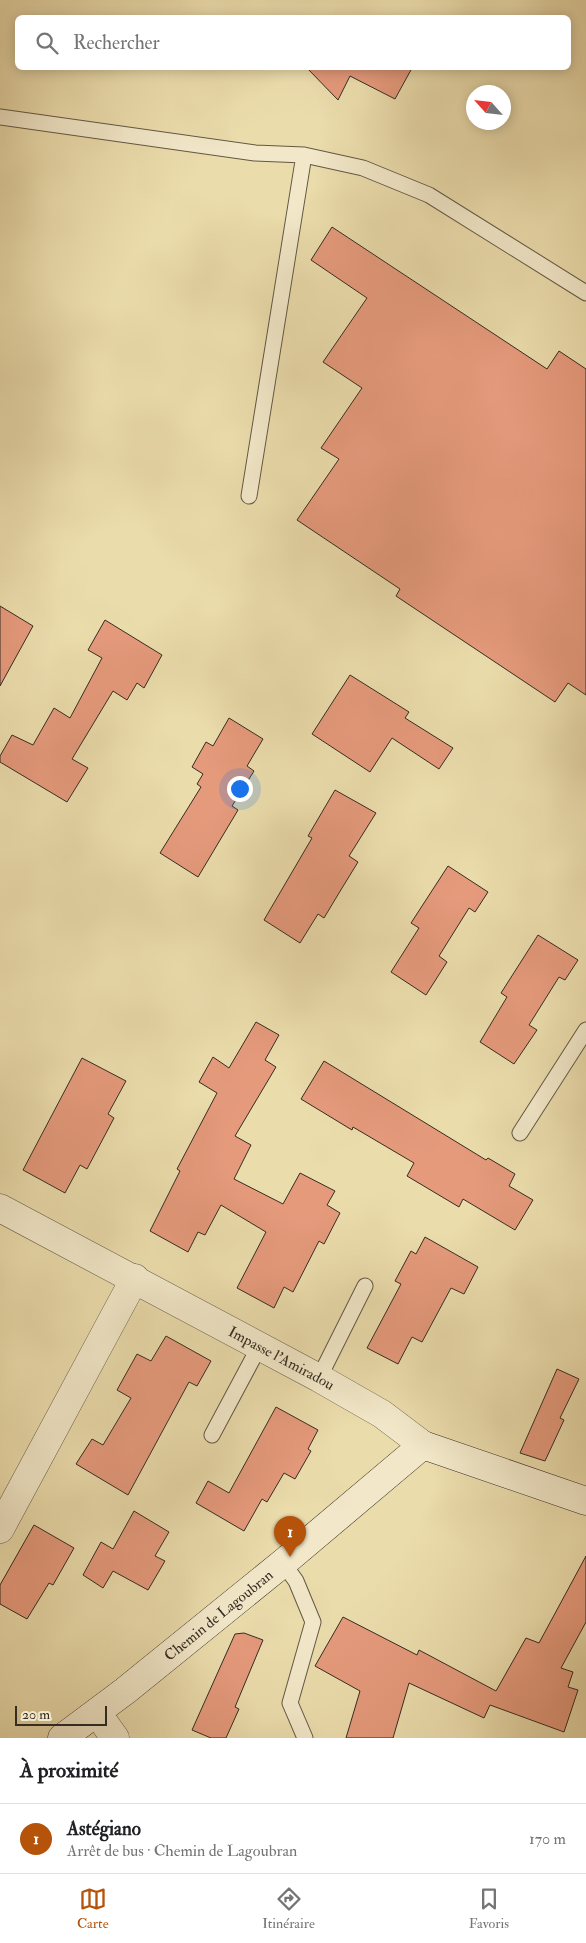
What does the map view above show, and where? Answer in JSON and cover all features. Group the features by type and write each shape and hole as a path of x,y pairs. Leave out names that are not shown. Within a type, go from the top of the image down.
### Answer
{"street":[{"name":"Impasse l'Amiradou","path":"0,1208 135,1278 319,1378 382,1414 423,1445"},
{"path":"0,1529 135,1278"},
{"path":"423,1445 586,1501"},
{"name":"Chemin de Lagoubran","path":"62,1738 97,1713 283,1563 423,1445"},
{"path":"97,1713 115,1738"}],"lane":[{"path":"0,117 255,153 304,155 363,168 429,195 586,293"},
{"path":"250,496 304,155"},
{"path":"520,1133 586,1030"},
{"path":"319,1378 365,1286"},
{"path":"212,1435 259,1346"},
{"path":"283,1563 296,1581 314,1622 290,1703 305,1738"}],"building":[{"path":"309,70 411,70 395,99 350,76 338,100"},
{"path":"332,227 547,369 559,351 586,369 586,695 568,683 555,702 396,596 400,589 297,520 339,459 321,448 362,388 323,362 367,298 311,260"},
{"path":"0,606 33,626 0,686"},
{"path":"105,620 162,655 144,688 137,683 127,700 113,691 72,759 88,768 67,802 0,762 0,756 12,735 33,745 54,708 70,718 102,658 88,650"},
{"path":"350,675 409,712 405,718 453,748 439,769 392,738 370,772 312,734"},
{"path":"229,718 263,739 247,766 254,771 232,806 238,810 198,877 160,853 201,787 197,784 203,774 192,767 206,742 213,746"},
{"path":"335,790 376,813 349,856 358,862 324,918 318,914 300,943 264,920 312,838 308,836"},
{"path":"448,866 488,892 475,912 469,908 439,956 447,962 426,995 391,972 419,928 411,923"},
{"path":"538,935 578,960 565,980 559,977 529,1025 537,1030 514,1064 480,1042 507,997 501,993"},
{"path":"256,1022 279,1035 265,1060 276,1067 235,1136 251,1145 234,1179 283,1204 300,1173 335,1191 327,1205 340,1213 324,1244 319,1241 293,1292 284,1287 274,1308 237,1288 266,1232 221,1205 205,1235 198,1232 188,1252 150,1231 180,1171 177,1169 217,1093 199,1082 213,1057 229,1068"},
{"path":"82,1058 126,1081 108,1114 114,1118 87,1169 80,1165 65,1193 23,1170"},
{"path":"324,1061 486,1160 488,1158 515,1174 509,1186 533,1200 515,1230 463,1199 459,1207 407,1176 414,1163 353,1127 352,1130 301,1099"},
{"path":"425,1237 478,1267 464,1294 451,1288 422,1342 412,1337 398,1364 367,1348 401,1284 395,1281 411,1251 416,1254"},
{"path":"166,1336 211,1361 197,1386 189,1382 128,1495 76,1464 92,1439 103,1445 131,1398 117,1390 137,1354 151,1361"},
{"path":"557,1369 579,1379 560,1418 564,1420 545,1461 520,1453"},
{"path":"276,1407 318,1430 308,1449 311,1451 295,1479 284,1473 267,1502 262,1499 244,1531 196,1503 208,1481 229,1493"},
{"path":"134,1511 169,1532 155,1556 165,1561 148,1590 113,1571 103,1588 83,1575 101,1542 113,1549"},
{"path":"34,1525 74,1548 53,1585 49,1583 27,1619 0,1604 0,1585"},
{"path":"586,1556 586,1622 561,1668 573,1672 568,1687 578,1690 564,1732 490,1705 484,1718 409,1683 393,1738 346,1738 360,1691 315,1666 343,1617 417,1655 419,1650 496,1691 526,1638 539,1643"},
{"path":"244,1633 263,1640 235,1707 239,1709 226,1738 211,1738 192,1730 235,1634"}],"place":[{"name":"Astégiano","path":"290,1557"}]}
